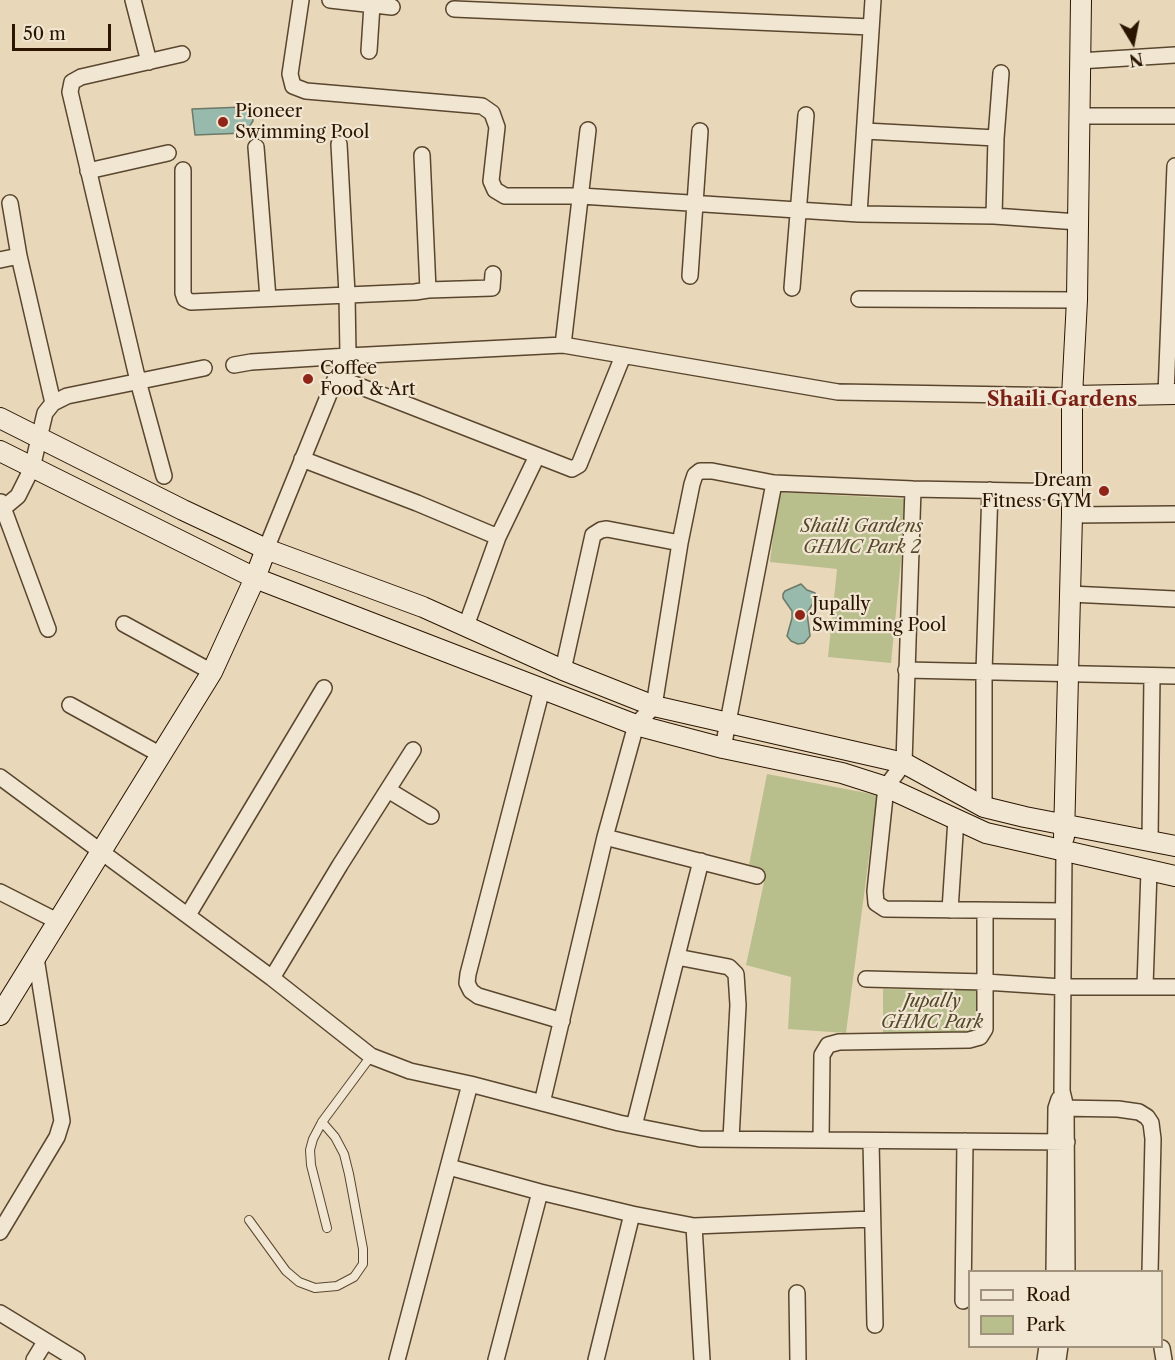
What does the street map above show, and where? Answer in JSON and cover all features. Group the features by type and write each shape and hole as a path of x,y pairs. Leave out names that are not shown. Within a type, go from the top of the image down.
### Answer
{"street":[{"path":"133,0 149,62"},
{"path":"301,0 290,74 293,86 306,91 482,106 492,113 497,127 491,181 495,190 505,196 581,196 798,211 994,216 1078,222"},
{"path":"330,0 392,7"},
{"path":"859,214 873,0"},
{"path":"1067,1270 1061,1142 1062,987 1081,0"},
{"path":"369,51 372,5"},
{"path":"454,9 871,27"},
{"path":"164,476 138,381 70,92 72,82 81,77 182,54"},
{"path":"1079,61 1175,55"},
{"path":"994,216 1001,72"},
{"path":"792,288 806,115"},
{"path":"1078,116 1175,116"},
{"path":"563,345 588,130"},
{"path":"690,276 700,131"},
{"path":"865,131 996,138"},
{"path":"0,1015 212,672 255,578 336,377 348,356 339,144"},
{"path":"256,147 268,298"},
{"path":"88,171 168,153"},
{"path":"422,155 428,290"},
{"path":"234,365 348,356 563,345 838,392 1072,396 1170,394 1175,166"},
{"path":"183,170 183,293 185,299 191,302 492,288 493,274"},
{"path":"10,203 19,256 52,403"},
{"path":"0,260 19,256"},
{"path":"859,299 1077,300"},
{"path":"336,377 568,469 577,468 623,356"},
{"path":"48,629 1,504 18,496 32,468 45,413 52,403 67,396 204,368"},
{"path":"0,418 266,549 423,607 563,670 654,706 904,763 984,807 1025,818 1175,846"},
{"path":"0,451 255,578 636,724 723,748 842,773 886,787 986,833 1175,876"},
{"path":"466,626 498,537 537,456"},
{"path":"302,459 498,537"},
{"path":"542,1103 605,837 636,724 654,706 680,543 692,484 697,473 712,471 774,483 913,489 1072,492"},
{"path":"723,748 774,483"},
{"path":"913,489 904,763 886,787 876,903 885,909 1063,911"},
{"path":"984,807 984,672 990,490"},
{"path":"1072,515 1175,514"},
{"path":"563,670 593,535 607,529 680,543"},
{"path":"1070,594 1175,599"},
{"path":"124,624 212,672"},
{"path":"906,670 1175,676"},
{"path":"1150,840 1152,676"},
{"path":"188,915 324,688"},
{"path":"542,689 468,974 468,983 471,991 478,996 562,1021"},
{"path":"70,705 161,755"},
{"path":"272,978 413,750"},
{"path":"0,777 272,978 371,1056 410,1071 634,1126 700,1139 1061,1142"},
{"path":"388,790 431,816"},
{"path":"950,910 956,819"},
{"path":"605,837 757,876"},
{"path":"634,1126 701,861"},
{"path":"1145,986 1149,871"},
{"path":"0,892 59,922"},
{"path":"820,1140 822,1055 828,1045 839,1042 969,1040 980,1037 985,1029 985,911"},
{"path":"677,957 729,968 736,974 738,1005 731,1139"},
{"path":"0,1232 57,1137 62,1121 36,958"},
{"path":"866,979 985,982 1062,987 1175,987"},
{"path":"397,1360 470,1084"},
{"path":"1061,1108 1119,1109 1139,1112 1151,1123 1153,1139 1150,1270"},
{"path":"871,1141 875,1325"},
{"path":"963,1301 965,1142"},
{"path":"1054,1270 1061,1142"},
{"path":"449,1167 540,1192 694,1226 872,1219"},
{"path":"496,1360 540,1192"},
{"path":"596,1360 632,1214"},
{"path":"694,1226 702,1360"},
{"path":"797,1293 798,1360"},
{"path":"0,1313 77,1360"},
{"path":"34,1360 45,1342"}],"lane":[{"path":"327,1228 311,1165 310,1150 322,1122 371,1056"},
{"path":"249,1220 286,1271 299,1282 315,1287 337,1286 354,1277 363,1264 363,1249 349,1174 344,1154 335,1137 322,1122"}],"green space":[{"name":"Shaili Gardens GHMC Park 2","path":"778,492 907,499 891,663 828,657 837,569 770,562"},
{"path":"767,774 877,795 846,1033 788,1029 791,977 746,965 766,873 749,865"},
{"name":"Jupally GHMC Park","path":"883,989 981,990 980,1036 883,1035"}],"shaded area":[{"name":"Pioneer Swimming Pool","path":"244,107 252,114 253,121 245,133 195,135 192,109"},
{"name":"Jupally Swimming Pool","path":"801,584 807,590 815,593 816,598 807,613 810,636 804,643 798,644 787,636 792,611 783,598 783,594"}],"place":[{"name":"Pioneer Swimming Pool","path":"223,122"},
{"name":"Coffee Food & Art","path":"308,379"},
{"name":"Dream Fitness GYM","path":"1104,491"},
{"name":"Jupally Swimming Pool","path":"800,615"}],"district":[{"name":"Shaili Gardens","path":"1062,400"}]}
